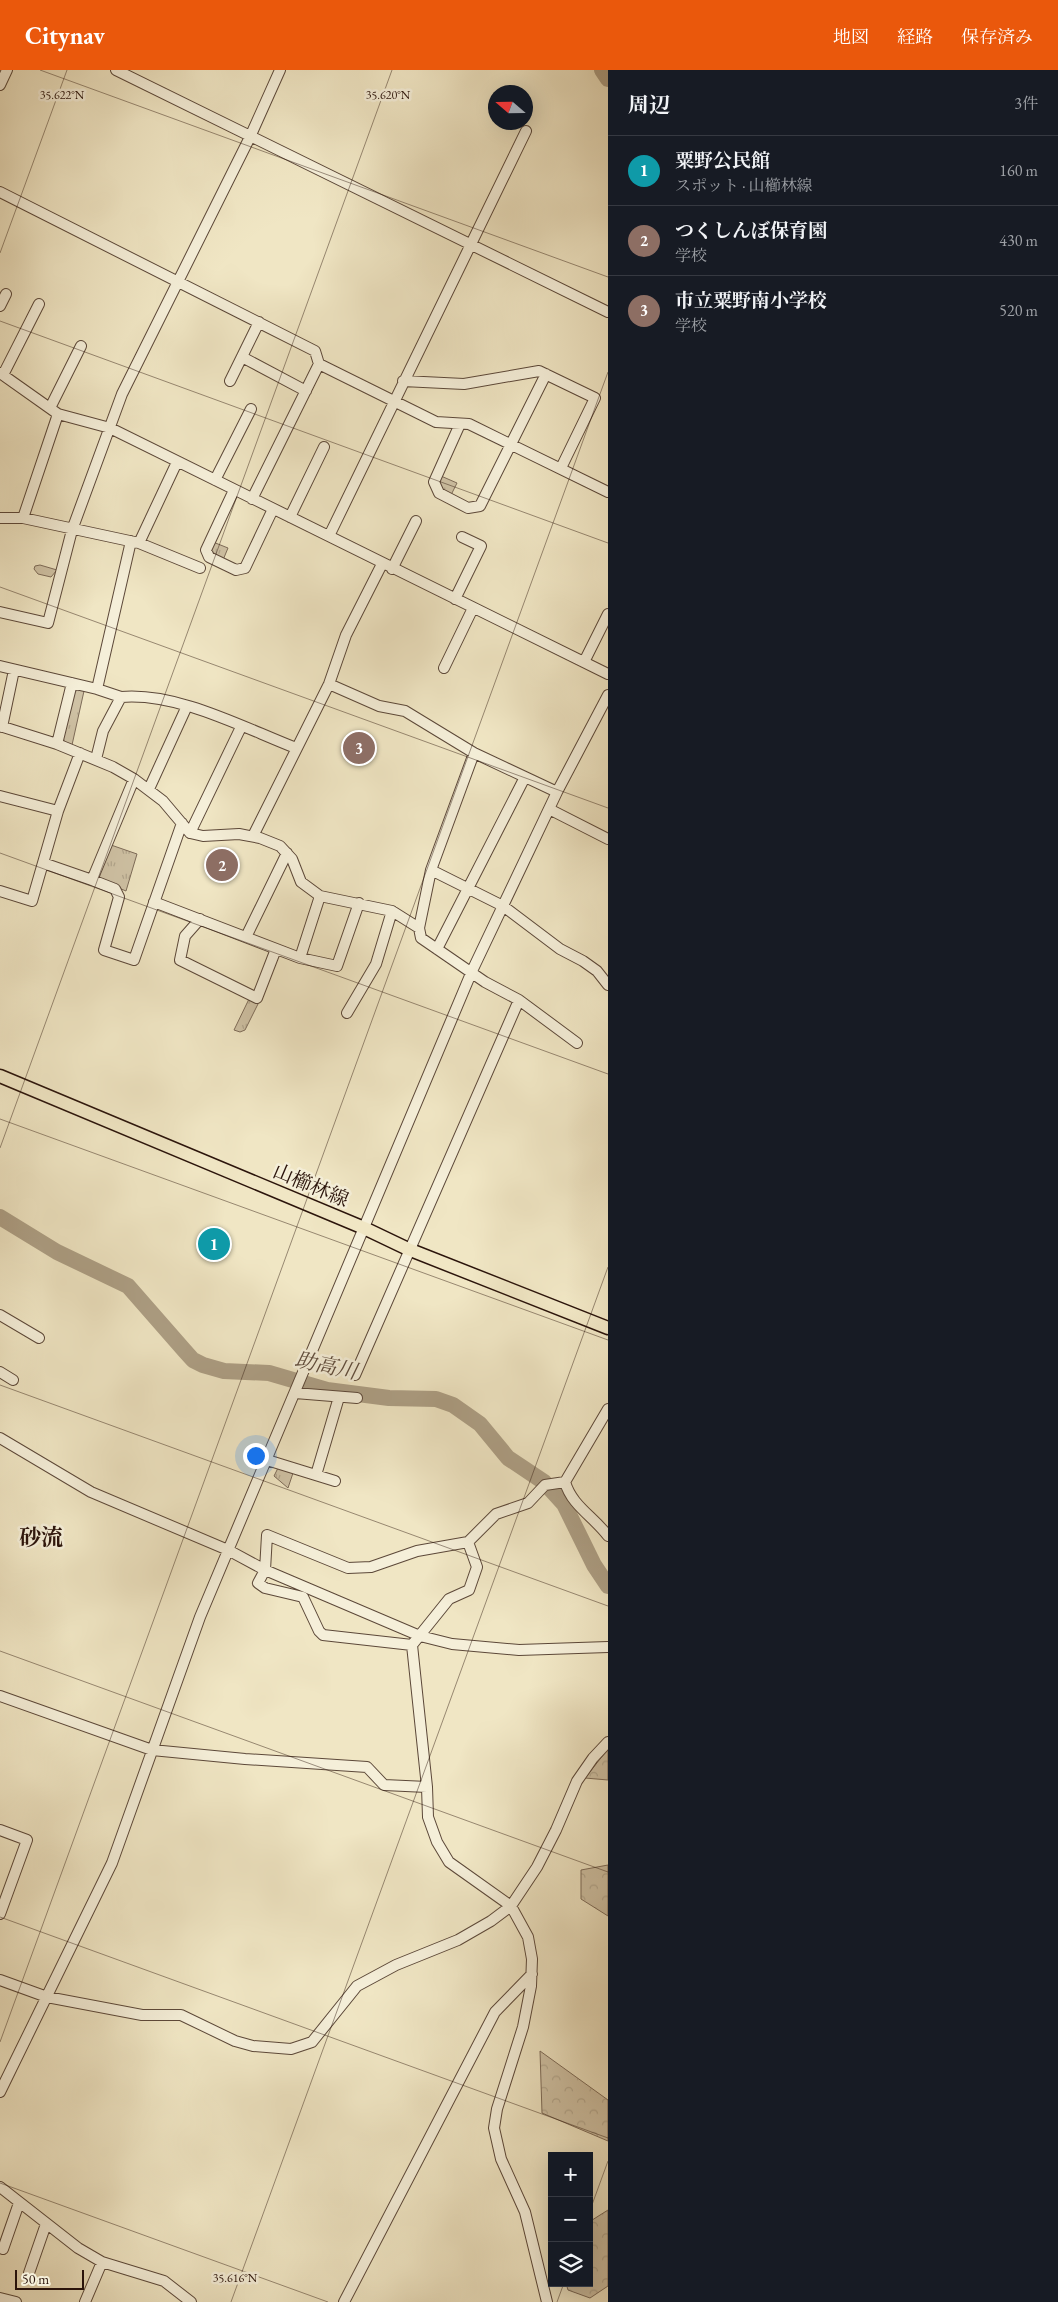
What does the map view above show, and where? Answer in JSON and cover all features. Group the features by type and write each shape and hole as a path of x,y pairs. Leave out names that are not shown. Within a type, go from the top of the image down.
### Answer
{"main road":[{"name":"山櫛林線","path":"0,1076 364,1228 408,1249 608,1328"}],"street":[{"path":"0,85 7,70"},
{"path":"116,70 608,312"},
{"path":"0,612 48,624 72,530 122,394 250,137 280,70"},
{"path":"328,536 526,131"},
{"path":"0,192 179,280 315,351 319,364 252,499"},
{"path":"0,306 6,294"},
{"path":"39,304 2,374 54,411 110,428 608,674"},
{"path":"230,381 258,322"},
{"path":"23,518 54,411 81,346"},
{"path":"242,357 306,391"},
{"path":"319,364 436,422 469,424 608,492"},
{"path":"404,381 464,384 539,371 596,398 561,468"},
{"path":"460,424 434,482 439,493 468,508 480,506 546,374"},
{"path":"215,480 251,409"},
{"path":"290,518 324,447"},
{"path":"97,689 135,542 177,462"},
{"path":"234,490 206,550 209,558 236,570 245,568 273,509"},
{"path":"0,518 23,518 135,542 200,568"},
{"path":"392,568 416,521"},
{"path":"455,599 481,546 462,536"},
{"path":"252,836 330,684 346,635 382,564"},
{"path":"444,668 473,608"},
{"path":"584,662 608,614"},
{"path":"0,666 97,689 121,697 140,696 187,706 296,748"},
{"path":"14,670 1,726 96,759 134,779 163,801 190,833 203,836 239,834 252,836 280,846 292,859 301,882 320,896 336,901 359,903 392,910 418,928"},
{"path":"57,744 72,683"},
{"path":"330,684 378,706 405,711 474,753 558,792"},
{"path":"0,2092 112,1863 200,1617 472,972 549,809 608,695"},
{"path":"96,759 103,731 121,697"},
{"path":"149,789 187,706"},
{"path":"190,833 241,727"},
{"path":"0,891 32,901 58,811 80,753"},
{"path":"474,753 431,870 418,928 421,938 485,982 519,1000 577,1043"},
{"path":"437,949 525,777"},
{"path":"92,880 134,779"},
{"path":"0,796 58,811"},
{"path":"549,809 608,839"},
{"path":"43,863 115,889 119,897 104,950 134,960 182,823"},
{"path":"246,937 287,853"},
{"path":"431,870 503,906 560,950 590,966 608,985"},
{"path":"300,958 320,896"},
{"path":"154,902 300,958 337,966 359,903"},
{"path":"347,1013 376,964 392,910"},
{"path":"200,920 185,936 180,960 257,998 276,949"},
{"path":"354,1375 519,1000"},
{"path":"0,1315 39,1338"},
{"path":"0,1372 13,1380"},
{"path":"296,1390 357,1398"},
{"path":"316,1475 339,1397"},
{"path":"608,1409 565,1482 569,1497 598,1523 608,1536"},
{"path":"0,1438 91,1492 228,1550 265,1570 420,1636 452,1644 509,1649 608,1647"},
{"path":"267,1460 335,1481"},
{"path":"412,1645 323,1635 319,1631 303,1597 258,1583 265,1570 268,1535 348,1568 371,1567 417,1551 468,1542 496,1514 528,1503 545,1485 565,1482"},
{"path":"468,1542 477,1567 469,1590 449,1599 412,1645 427,1787 428,1817 437,1842 449,1862 511,1906 528,1937 532,1959 532,1974 523,2027 497,2109 494,2128 501,2159 525,2212 547,2302"},
{"path":"0,1696 152,1750 245,1760 367,1767 384,1785 427,1787"},
{"path":"0,1980 47,1997 142,2015 181,2015 226,2038 253,2046 290,2049 302,2046 312,2042 357,1986 396,1964 458,1940 491,1921 511,1906 537,1867 556,1830 577,1781 593,1758 608,1742"},
{"path":"0,1830 27,1840 0,1914"},
{"path":"344,2302 495,2012 532,1974"},
{"path":"0,2187 78,2248 102,2262 164,2282 191,2302"},
{"path":"2,2248 19,2203"},
{"path":"29,2273 46,2224"},
{"path":"85,2302 102,2262"},
{"path":"0,2298 16,2302"}],"green space":[{"path":"441,476 457,483 451,495 441,490 438,483"},
{"path":"213,542 228,548 223,560 213,555 211,549"},
{"path":"40,565 57,570 51,577 38,574 34,569 35,566"},
{"path":"79,689 84,691 72,745 66,743 62,737 73,693"},
{"path":"111,845 137,854 126,891 102,881 99,876"},
{"path":"249,999 258,1004 245,1030 240,1032 234,1030"},
{"path":"278,1468 293,1473 288,1488 274,1476"},
{"path":"608,1749 608,1780 585,1778"},
{"path":"608,1865 608,1916 581,1899 581,1870"},
{"path":"540,2051 608,2100 608,2141 542,2113"},
{"path":"608,2210 608,2286 590,2298 568,2290 567,2287 593,2287 593,2219"}],"waterway":[{"path":"602,70 608,79"},
{"name":"助高川","path":"0,1217 57,1252 128,1286 193,1360 203,1365 224,1371 269,1373 327,1390 389,1398 436,1399 453,1405 480,1424 508,1458 544,1482 564,1504 594,1565 608,1586"}],"place":[{"name":"市立粟野南小学校","path":"359,748"},
{"name":"つくしんぼ保育園","path":"222,865"},
{"name":"粟野公民館","path":"214,1244"}],"district":[{"name":"砂流","path":"41,1537"}]}
